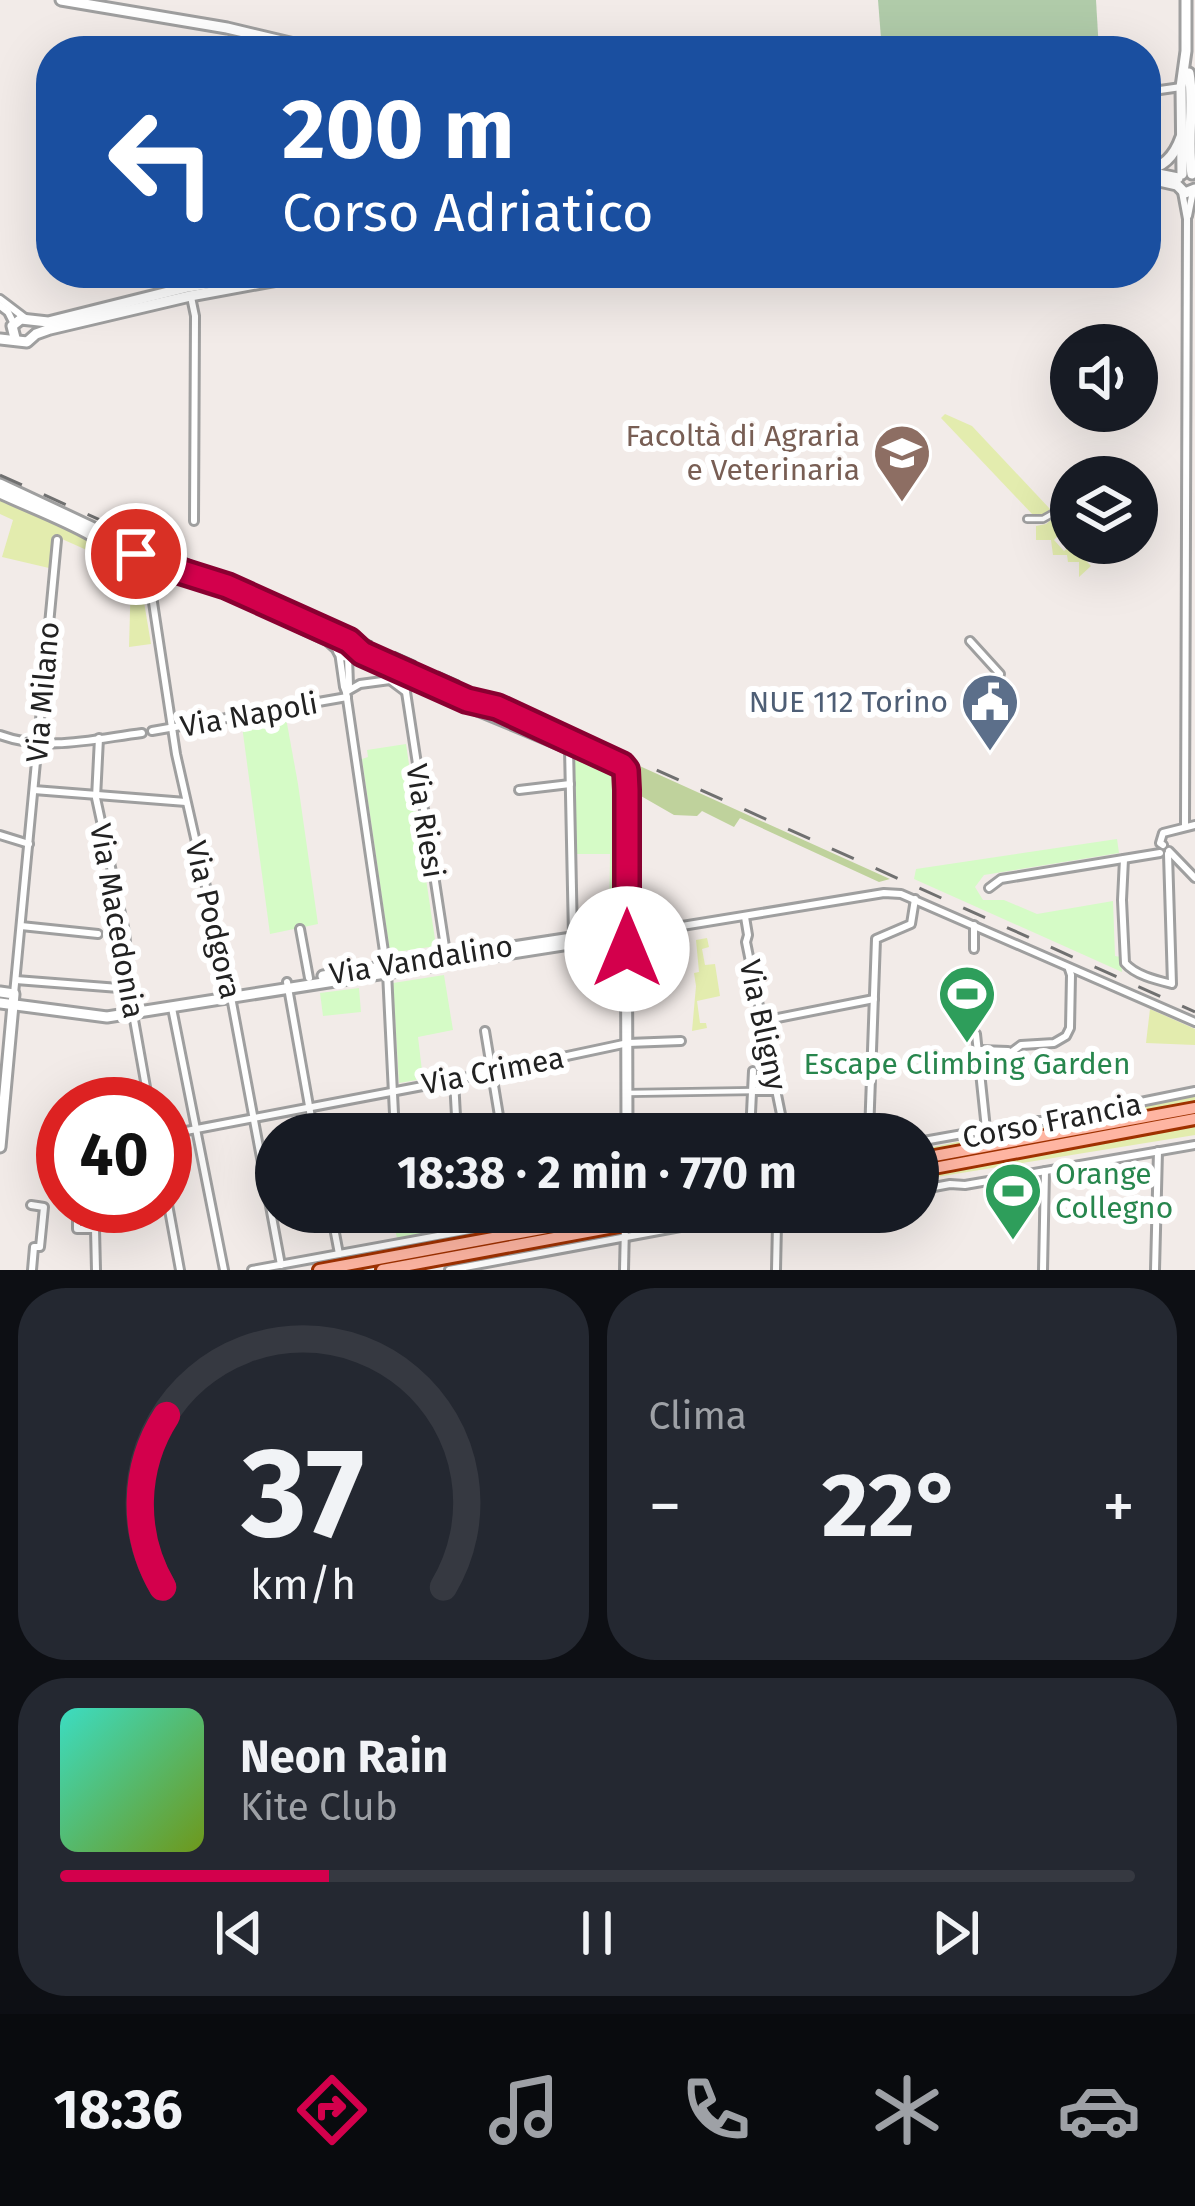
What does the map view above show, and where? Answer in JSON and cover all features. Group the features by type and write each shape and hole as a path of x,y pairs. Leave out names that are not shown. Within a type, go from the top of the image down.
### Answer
{"main road":[{"name":"Corso Francia","path":"939,1156 1195,1108"},
{"name":"Corso Francia","path":"939,1167 1195,1119"},
{"path":"382,1270 560,1233"},
{"path":"319,1270 406,1263"}],"street":[{"path":"61,0 259,36"},
{"path":"1187,182 1192,117 1186,51 1189,6"},
{"path":"1185,827 1191,543 1191,349 1183,132 1188,86"},
{"path":"1161,165 1183,132"},
{"path":"0,335 29,320 48,322 203,288"},
{"path":"0,335 27,342 36,334 210,288"},
{"path":"189,291 195,316 194,521"},
{"path":"0,302 29,320 36,334"},
{"path":"0,302 8,312 15,339"},
{"path":"0,489 98,530 133,553 141,574 172,575 212,588 346,650 467,700 497,707 615,760 626,770 621,936 628,1113"},
{"path":"1027,519 1050,514"},
{"name":"Via Milano","path":"13,1000 57,540"},
{"path":"138,560 152,552 170,568 227,586 346,650 626,778"},
{"path":"152,575 160,561"},
{"name":"Via Podgora","path":"152,575 171,728 231,997 281,1264"},
{"path":"970,641 1000,674"},
{"path":"346,650 346,694 386,969 395,1113"},
{"name":"Via Riesi","path":"407,677 447,959"},
{"name":"Via Napoli","path":"152,731 346,694 360,684 389,680 406,692"},
{"name":"Via Napoli","path":"36,745 142,733"},
{"path":"0,735 36,745"},
{"name":"Via Macedonia","path":"100,738 95,795 125,932 144,1077"},
{"path":"569,748 573,940"},
{"path":"519,790 570,784"},
{"path":"34,790 187,802"},
{"path":"1124,859 1125,963 1172,984 1165,851 1160,839 1163,833 1195,825"},
{"path":"0,835 29,844"},
{"path":"988,888 1001,879 1165,851"},
{"path":"1165,851 1195,878"},
{"name":"Via Vandalino","path":"13,1000 107,1017 231,997 236,991 884,893 915,899"},
{"path":"870,1113 876,939 911,924 915,899 1195,1022"},
{"name":"Via Bligny","path":"745,917 781,1113"},
{"path":"974,925 974,949"},
{"path":"21,926 98,934"},
{"path":"300,929 309,978"},
{"name":"Via Vandalino","path":"288,985 386,969"},
{"path":"982,1074 1021,1045 1054,1043 1066,1036 1070,1028 1069,969"},
{"path":"16,980 132,989"},
{"path":"288,985 310,1113"},
{"path":"0,992 13,1000"},
{"path":"762,1021 874,999"},
{"path":"0,1004 13,1000"},
{"path":"0,1148 13,1000"},
{"path":"172,1008 224,1270"},
{"path":"485,1030 499,1113"},
{"path":"976,1034 986,1129"},
{"name":"Via Crimea","path":"192,1130 628,1043 681,1042"},
{"path":"978,1050 1011,1052"},
{"path":"751,1113 753,1071"},
{"path":"454,1080 456,1113"},
{"path":"628,1093 777,1091"},
{"path":"939,1138 1195,1091"},
{"path":"939,1187 1195,1145"},
{"path":"1155,1270 1158,1151"},
{"path":"1043,1270 1045,1171"},
{"path":"31,1205 44,1207 32,1270"},
{"path":"95,1233 96,1270"},
{"path":"174,1233 181,1270"},
{"path":"335,1233 339,1254"},
{"path":"253,1270 452,1233"},
{"path":"449,1270 474,1268 586,1233"},
{"path":"625,1270 626,1233"},
{"path":"776,1270 777,1233"}],"green space":[{"path":"878,0 1096,0 1098,36 881,36"},
{"path":"945,414 972,426 1050,509 1041,517 1034,516 941,418"},
{"path":"0,497 91,535 145,579 149,588 142,590 151,644 129,647 131,576 127,568 53,535 49,568 2,557 13,520 0,514"},
{"path":"1050,521 1050,540 1036,540 1036,526"},
{"path":"286,718 318,924 270,934 242,726"},
{"path":"406,744 436,946 390,953 362,759 368,757 367,750"},
{"path":"571,753 612,771 621,783 620,922 609,923 610,854 574,854"},
{"path":"633,763 890,879 879,882 740,818 734,827 702,811 697,816 674,815 634,792"},
{"path":"1117,839 1119,853 984,875 975,887 983,900 1004,900 1037,914 1113,901 1115,956 1121,957 1122,972 914,879 916,869"},
{"path":"707,938 709,947 702,949 705,965 715,964 720,996 697,1001 700,1023 707,1028 692,1031 694,973 699,972 696,940"},
{"path":"444,975 453,1030 418,1037 423,1079 399,1083 393,983"},
{"path":"359,988 361,1012 323,1016 320,993"},
{"path":"1150,1009 1195,1029 1195,1045 1146,1043"},
{"path":"1195,1094 1195,1103 939,1146"},
{"path":"1195,1124 1195,1135 939,1177 939,1171"}],"railway":[{"path":"0,475 1195,1012"}],"place":[{"name":"Facoltà di Agraria e Veterinaria","path":"902,504"},
{"name":"NUE 112 Torino","path":"990,753"},
{"name":"Escape Climbing Garden","path":"967,1045"},
{"name":"Orange Collegno","path":"1013,1242"}],"route":[{"path":"136,554 154,553 170,568 238,591 349,641 362,653 467,700 497,707 622,765 627,790 627,949"}]}
